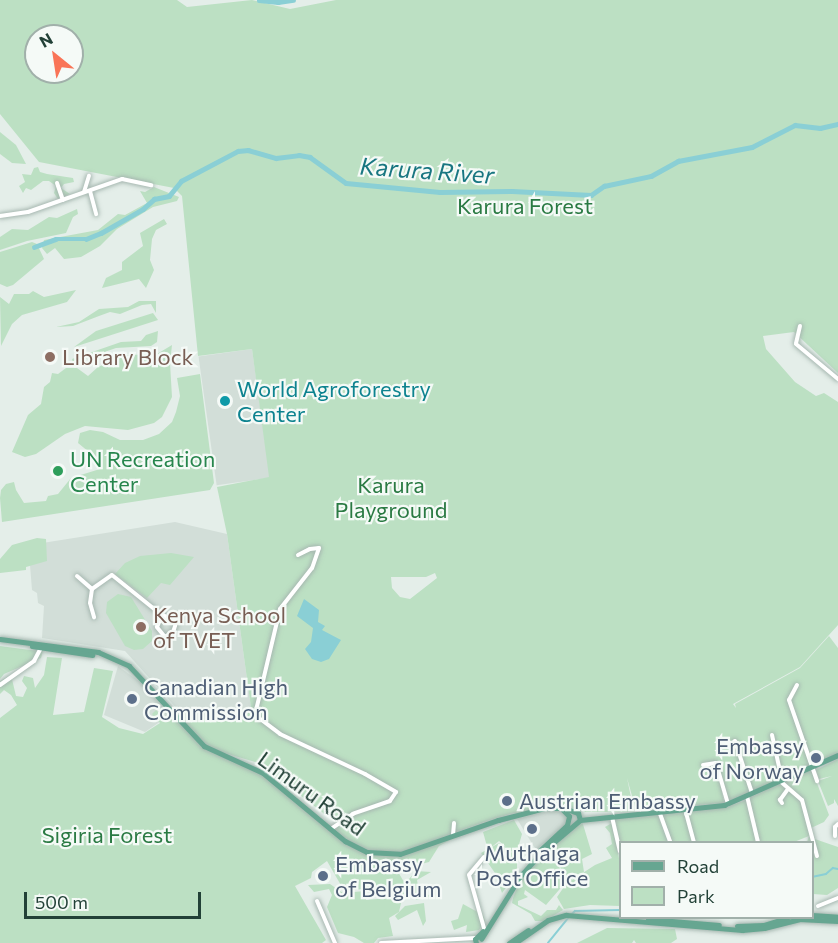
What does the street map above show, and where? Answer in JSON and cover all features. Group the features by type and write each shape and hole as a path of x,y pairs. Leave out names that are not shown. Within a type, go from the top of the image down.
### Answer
{"main road":[{"name":"Limuru Road","path":"1,639 98,652 129,666 207,749 242,761 263,773 345,841 367,852 385,855 400,854 498,820 558,807 578,817"},
{"path":"569,818 600,818 728,804 838,755"},
{"path":"558,807 569,818"},
{"path":"569,818 578,817"},
{"path":"478,941 522,874 578,817"},
{"path":"478,941 484,928 526,866 544,845 566,828 569,818"},
{"path":"515,943 548,920 573,914 619,918"},
{"path":"509,943 552,915 619,917"},
{"path":"814,915 838,919"},
{"path":"626,919 755,930 799,919"},
{"path":"672,919 744,926 764,925 784,919"},
{"path":"814,919 838,919"}],"street":[{"path":"84,193 89,176"},
{"path":"0,216 28,212 122,179 151,185"},
{"path":"57,183 63,200"},
{"path":"90,191 96,214"},
{"path":"800,326 796,344 838,379"},
{"path":"298,555 310,549 319,548 312,568 280,609 255,716 280,734 365,774 396,792 390,801 353,814 331,829"},
{"path":"94,617 90,603 92,590 112,575 162,615 174,621 177,627 165,638 157,626 162,615"},
{"path":"77,576 92,590"},
{"path":"0,685 34,661 37,645"},
{"path":"797,685 789,700 817,781"},
{"path":"772,735 781,781 802,800 813,841"},
{"path":"730,745 735,741 758,841"},
{"path":"703,765 716,763 728,804"},
{"path":"782,803 780,801 788,789"},
{"path":"685,808 693,841"},
{"path":"659,811 669,841"},
{"path":"612,816 619,843"},
{"path":"453,835 454,823"},
{"path":"835,836 835,827 838,824"},
{"path":"814,845 816,853"},
{"path":"484,857 469,875 484,928"},
{"path":"818,906 838,898"},
{"path":"317,901 335,943"},
{"path":"381,943 467,939 478,941"}],"shaded area":[{"path":"252,349 270,478 217,485 199,357"},
{"name":"Kenya School of TVET","path":"175,522 227,534 251,708 247,715 189,722 125,651 42,638 44,606 38,603 37,593 32,590 30,565 36,544"},
{"name":"Canadian High Commission","path":"118,666 140,682 170,715 145,732 104,715"},
{"path":"551,810 566,813 567,823 536,850 517,819"}],"green space":[{"name":"Karura Forest","path":"0,0 177,0 187,7 252,0 290,9 336,0 838,0 838,373 794,332 763,336 766,349 795,382 816,396 824,393 838,402 838,625 800,667 733,704 736,708 735,704 800,668 829,636 838,648 838,753 725,803 720,782 724,803 671,807 670,804 636,810 627,778 634,812 586,812 562,805 510,814 487,821 407,850 454,838 439,846 429,862 397,870 404,882 407,899 389,895 384,887 353,890 342,887 327,861 312,872 311,878 295,886 326,940 322,943 0,943 0,718 17,705 11,695 4,690 0,694 0,681 11,675 16,696 23,697 27,688 22,681 24,676 33,678 35,688 44,675 47,657 62,658 53,715 84,712 94,668 113,671 102,717 119,728 143,734 160,723 152,714 156,710 165,720 179,719 209,750 254,767 335,831 336,823 259,763 211,749 185,723 247,715 251,708 227,534 217,487 269,477 252,349 198,356 182,196 174,188 39,162 0,114","holes":["435,573 437,578 410,599 400,597 392,588 391,577 426,577"]},
{"path":"0,132 16,145 26,164 12,163 0,154"},
{"path":"38,167 40,172 73,178 74,182 64,184 61,188 70,194 58,199 54,193 56,186 49,181 43,181 31,190 26,188 23,193 19,186 25,182 22,174 31,175 34,168"},
{"path":"154,187 179,197 177,201 153,207 117,229 100,246 81,257 64,259 55,248 47,254 42,248 44,240 98,230 118,214 125,215 147,203 140,191 145,192"},
{"path":"77,209 78,214 73,217 66,233 27,241 0,250 0,237 12,229 28,230 49,217 57,218"},
{"path":"164,219 167,224 156,230 152,239 150,260 154,270 146,288 139,279 102,288 106,278 122,270 122,262 143,246 140,233"},
{"path":"32,242 37,244 44,259 13,285 7,287 0,284 0,252"},
{"path":"76,290 67,302 22,315 12,324 1,346 0,297 9,304 14,294 29,294 33,291 44,297"},
{"path":"139,301 156,301 156,313 151,304 142,305 120,314 110,312 73,326 56,327 79,322 99,309 128,307"},
{"path":"153,313 158,320 74,347 96,331"},
{"path":"158,331 157,342 151,346 116,348 73,363 72,359 121,342 141,341 146,335"},
{"path":"172,345 170,363 172,397 162,417 154,423 128,430 85,426 65,434 36,454 25,457 12,452 28,415 41,404 44,387 50,382 52,373 58,374 66,368 77,368 88,376 98,367 126,355 157,354"},
{"path":"200,374 214,483 210,490 2,522 0,498 1,490 6,484 14,482 24,503 46,501 48,496 58,494 71,478 100,469 100,465 89,452 78,443 80,433 90,430 103,432 120,440 143,440 159,434 172,422 176,412 180,396 177,378"},
{"path":"37,538 46,539 47,561 26,567 26,570 0,573 0,559 12,545"},
{"path":"171,553 194,557 170,585 161,583 147,598 115,574 125,563 140,556"},
{"path":"118,594 131,597 152,631 152,641 143,649 134,650 125,646 106,613 107,602"},
{"path":"0,646 43,651 41,658 4,674 0,679"},
{"path":"838,759 838,806 834,799 834,803 828,806 818,781 832,776 819,779 816,770"},
{"path":"812,770 829,815 824,822 811,828 809,837 838,847 838,888 827,895 814,894 814,841 807,841 809,836 796,841 760,841 749,798 779,784 801,797 784,782"},
{"path":"746,800 756,841 672,841 661,812 727,807"},
{"path":"657,813 668,841 619,841 615,818"},
{"path":"514,820 522,834 516,855 499,841 488,850 483,832"},
{"path":"582,821 592,854 582,859 584,872 566,883 553,847"},
{"path":"612,823 619,858 619,906 590,905 564,909 557,897 566,884 595,865 612,858 606,848 612,844 610,833 605,827"},
{"path":"499,843 507,847 517,859 517,873 502,893 495,873 481,853"},
{"path":"552,847 565,883 546,905 525,890 524,894 528,897 518,901 518,905 541,916 547,910 556,910 559,905 563,910 544,921 535,921 531,914 512,903 513,898 520,880"},
{"path":"416,871 431,872 417,880 419,892 432,896 416,900 409,879"},
{"path":"330,884 343,893 365,891 366,900 389,898 401,903 399,912 389,918 393,936 378,938 374,943 364,943 354,937 338,933 327,907 332,895 329,889 314,892 308,885"},
{"path":"424,903 426,921 423,926 417,910 398,920 395,916 405,906"},
{"path":"463,904 483,915 485,920 479,930 466,932 467,925 454,930 451,921 458,919"},
{"path":"607,928 675,929 677,939 671,943 636,943 634,940 632,943 577,943"}],"water":[{"path":"304,599 319,610 318,622 325,626 322,630 341,640 329,659 321,662 312,659 305,649 311,642 313,628 297,616"}],"waterway":[{"path":"259,0 278,2 293,0"},
{"name":"Karura River","path":"34,247 56,239 86,239 101,233 143,209 154,199 169,196 181,181 238,151 248,150 276,158 299,155 310,157 346,183 440,192 512,191 591,195 604,186 651,176 678,161 752,147 795,125 820,128 838,124"},
{"path":"814,877 826,874 833,868 838,869"},
{"path":"572,914 575,911 619,910"},
{"path":"548,943 569,917"}],"place":[{"name":"Library Block","path":"50,357"},
{"name":"World Agroforestry Center","path":"225,401"},
{"name":"UN Recreation Center","path":"58,471"},
{"name":"Kenya School of TVET","path":"141,627"},
{"name":"Canadian High Commission","path":"132,699"},
{"name":"Embassy of Norway","path":"816,758"},
{"name":"Austrian Embassy","path":"507,801"},
{"name":"Muthaiga Post Office","path":"532,829"},
{"name":"Embassy of Belgium","path":"323,876"}],"park label":[{"name":"Karura Playground","path":"391,496"},
{"name":"Sigiria Forest","path":"107,835"}]}
